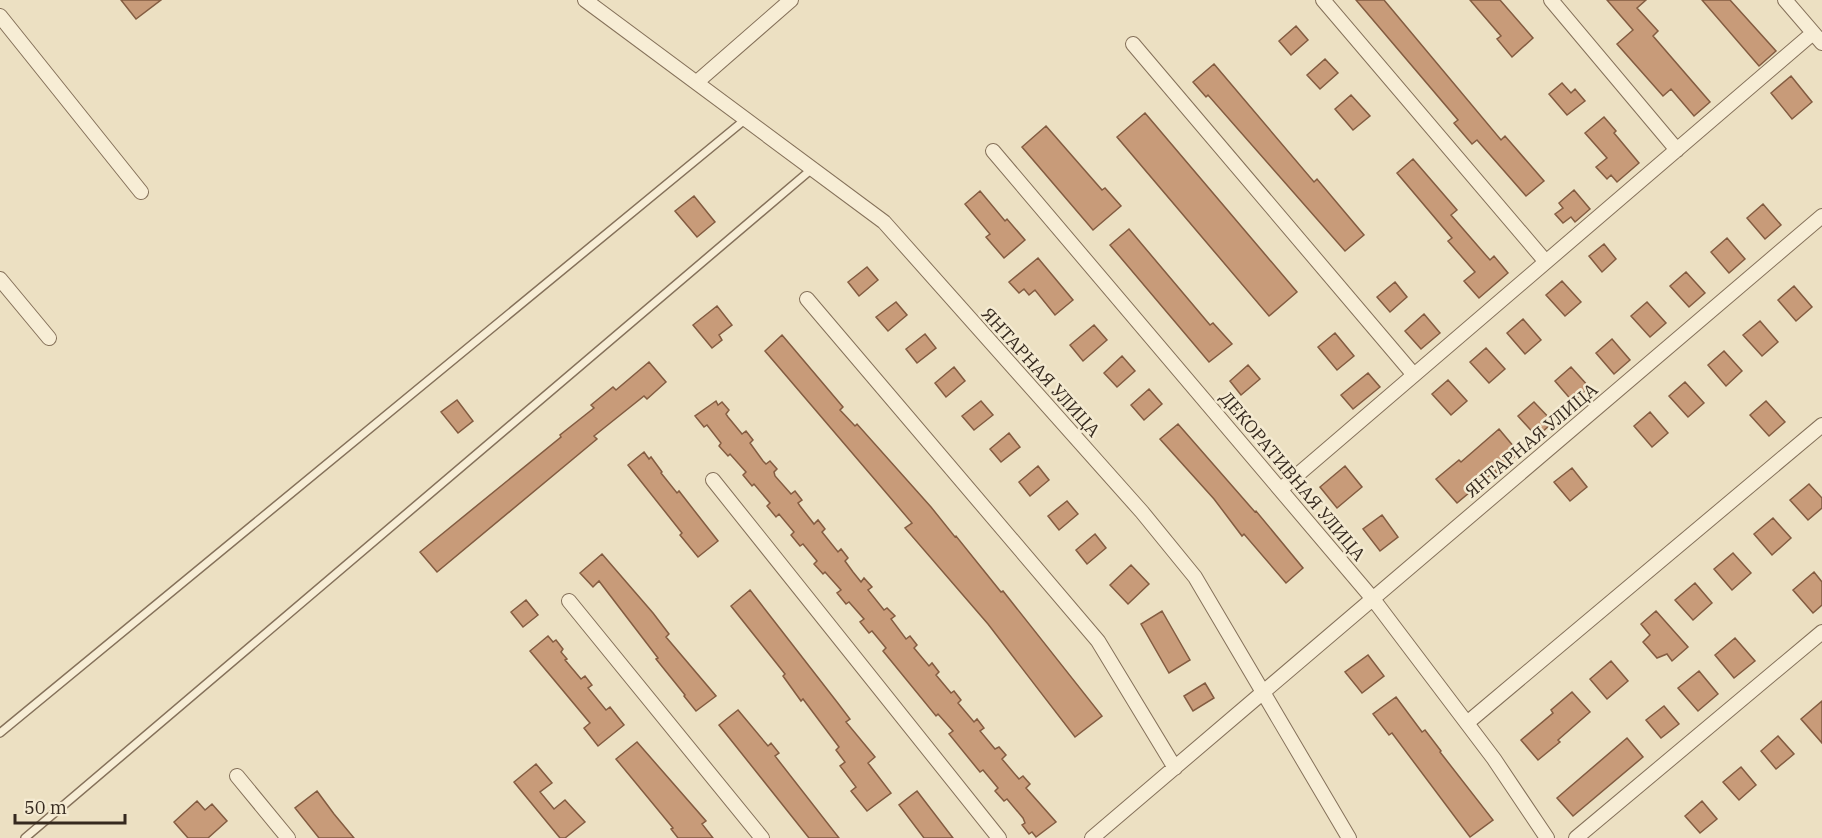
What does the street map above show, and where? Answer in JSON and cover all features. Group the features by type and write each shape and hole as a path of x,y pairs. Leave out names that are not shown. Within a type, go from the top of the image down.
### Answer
{"street":[{"name":"ЯНТАРНАЯ УЛИЦА","path":"585,0 747,118 884,222 1143,512 1195,577 1263,692"},
{"path":"697,82 791,0"},
{"path":"1323,0 1546,262"},
{"path":"1551,0 1677,150"},
{"path":"1281,489 1677,150 1818,38 1785,0"},
{"path":"0,16 141,192"},
{"path":"1133,44 1414,375"},
{"name":"ДЕКОРАТИВНАЯ УЛИЦА","path":"993,151 1373,598 1494,759 1548,838"},
{"name":"ЯНТАРНАЯ УЛИЦА","path":"1092,838 1822,216"},
{"path":"0,279 49,338"},
{"path":"807,299 1098,641 1175,768"},
{"path":"1467,723 1822,425"},
{"path":"713,480 999,838"},
{"path":"569,601 762,838"},
{"path":"1576,838 1822,632"},
{"path":"1263,692 1349,838"},
{"path":"237,776 288,838"}],"lane":[{"path":"0,733 747,118"},
{"path":"25,838 813,168"}],"building":[{"path":"121,0 161,0 136,19"},
{"path":"1356,0 1384,0 1501,140 1505,136 1544,181 1526,196 1477,140 1472,144 1454,123 1458,120"},
{"path":"1470,0 1500,0 1533,38 1512,57 1497,39 1501,36"},
{"path":"1607,0 1646,0 1637,8 1658,31 1653,36 1710,102 1694,116 1671,89 1663,96 1617,44 1633,30"},
{"path":"1702,0 1730,0 1776,51 1759,66"},
{"path":"1296,26 1308,40 1291,55 1279,41"},
{"path":"1325,59 1338,73 1320,89 1307,75"},
{"path":"1214,64 1314,182 1317,179 1364,235 1345,251 1208,95 1206,97 1193,82"},
{"path":"1791,76 1812,102 1792,119 1771,93"},
{"path":"1562,83 1571,93 1575,89 1585,101 1567,115 1549,94"},
{"path":"1351,95 1370,116 1353,130 1335,109"},
{"path":"1145,113 1297,292 1269,316 1117,137"},
{"path":"1604,117 1639,163 1617,182 1611,175 1607,179 1596,167 1607,158 1585,133"},
{"path":"1046,126 1102,190 1105,188 1121,206 1093,230 1022,147"},
{"path":"1413,159 1457,210 1451,215 1490,260 1494,256 1508,273 1479,298 1464,281 1475,272 1448,241 1452,238 1397,173"},
{"path":"1574,190 1590,209 1575,222 1571,217 1563,223 1555,214 1563,208 1559,203"},
{"path":"980,191 1005,221 1007,219 1025,240 1004,258 986,237 990,234 965,204"},
{"path":"694,196 715,222 697,237 675,211"},
{"path":"1763,204 1781,225 1765,239 1747,218"},
{"path":"1129,229 1210,325 1213,323 1232,344 1209,362 1110,245"},
{"path":"1727,238 1745,259 1729,273 1711,252"},
{"path":"1604,244 1616,259 1602,272 1589,256"},
{"path":"1038,258 1073,300 1055,315 1035,290 1029,295 1024,289 1019,293 1009,282"},
{"path":"867,267 878,280 859,296 848,282"},
{"path":"1686,272 1705,293 1689,307 1670,286"},
{"path":"1562,281 1581,302 1565,316 1546,295"},
{"path":"1395,282 1407,297 1390,312 1377,297"},
{"path":"1794,286 1812,307 1796,321 1778,300"},
{"path":"896,302 907,315 888,331 876,317"},
{"path":"1647,302 1666,323 1650,337 1631,316"},
{"path":"717,306 732,325 719,335 722,340 712,348 693,325"},
{"path":"1424,314 1440,333 1421,349 1405,331"},
{"path":"1523,319 1541,340 1525,354 1507,333"},
{"path":"1760,321 1778,342 1762,356 1743,335"},
{"path":"1094,325 1107,340 1083,361 1070,345"},
{"path":"1335,333 1354,356 1337,370 1318,347"},
{"path":"925,334 936,348 917,363 906,349"},
{"path":"782,335 843,407 840,410 855,426 857,424 956,536 1001,592 1003,591 1102,716 1075,737 988,624 905,528 912,523 765,351"},
{"path":"1612,339 1630,360 1614,374 1596,353"},
{"path":"1486,348 1505,369 1489,383 1470,362"},
{"path":"1724,351 1742,371 1726,386 1708,365"},
{"path":"1122,356 1135,371 1117,387 1104,373"},
{"path":"649,362 666,382 647,399 644,396 594,436 597,439 437,572 420,552 561,437 560,435 594,408 591,405 613,387 616,390"},
{"path":"1248,365 1260,379 1241,395 1230,381"},
{"path":"954,367 965,381 946,397 935,383"},
{"path":"1571,367 1589,387 1573,402 1555,381"},
{"path":"1368,373 1380,387 1353,409 1341,395"},
{"path":"1448,380 1467,401 1451,415 1432,394"},
{"path":"1685,382 1704,403 1688,417 1669,396"},
{"path":"1149,389 1162,404 1144,420 1131,405"},
{"path":"457,400 473,421 458,433 441,412"},
{"path":"716,401 718,405 722,402 729,410 726,414 742,434 746,431 753,440 750,443 763,461 766,464 770,461 777,469 774,472 775,476 791,494 795,491 802,500 798,503 814,524 818,520 825,529 822,532 838,552 841,549 848,558 845,561 853,572 861,582 864,578 872,587 868,590 884,610 887,608 895,616 891,619 906,639 910,636 917,645 914,648 929,666 932,663 939,672 936,675 951,693 954,691 961,700 958,703 974,722 977,719 984,728 980,731 995,749 999,747 1006,755 1002,759 1019,779 1023,776 1030,784 1026,788 1056,822 1036,837 1032,832 1029,834 1022,825 1025,823 1023,818 1007,799 1004,801 995,791 998,788 983,770 980,772 949,734 953,731 938,714 936,716 883,651 886,648 872,631 869,633 860,622 864,619 849,602 846,604 837,593 841,590 825,572 823,574 814,564 817,561 803,544 800,546 791,535 794,532 779,514 776,517 767,506 770,503 743,475 746,472 730,454 728,456 719,446 721,443 707,425 704,427 695,416"},
{"path":"981,401 993,415 974,430 962,416"},
{"path":"1766,401 1785,422 1769,436 1750,415"},
{"path":"1534,402 1553,422 1537,437 1518,416"},
{"path":"1650,412 1668,433 1652,447 1634,426"},
{"path":"1178,424 1256,511 1303,568 1286,583 1244,534 1242,536 1214,499 1160,439"},
{"path":"1499,429 1519,453 1457,503 1436,479 1459,460 1461,462"},
{"path":"1009,433 1020,447 1001,462 990,449"},
{"path":"644,452 649,459 651,457 661,473 677,493 679,491 718,541 698,557 628,465"},
{"path":"1038,466 1049,480 1030,496 1019,482"},
{"path":"1345,466 1362,487 1337,508 1320,487"},
{"path":"1572,468 1587,487 1570,501 1554,482"},
{"path":"1809,484 1822,498 1822,508 1808,520 1790,500"},
{"path":"1067,501 1078,514 1059,530 1048,516"},
{"path":"1382,515 1398,537 1380,551 1363,529"},
{"path":"1773,518 1791,538 1772,555 1754,534"},
{"path":"1095,534 1106,548 1087,564 1076,550"},
{"path":"1733,553 1751,573 1732,590 1714,569"},
{"path":"602,554 653,613 669,634 666,637 716,696 696,711 599,581 593,587 580,573"},
{"path":"1131,565 1149,584 1128,604 1110,585"},
{"path":"1814,572 1822,582 1822,605 1813,613 1793,590"},
{"path":"1695,583 1712,603 1693,620 1675,600"},
{"path":"750,590 850,719 846,722 875,757 868,763 891,793 867,811 851,791 856,787 840,766 845,762 836,750 839,747 803,699 801,701 783,676 785,674 731,606"},
{"path":"526,600 538,615 523,627 511,612"},
{"path":"1162,611 1190,660 1169,673 1141,624"},
{"path":"1656,611 1688,647 1672,661 1667,654 1657,658 1643,642 1650,635 1641,624"},
{"path":"548,636 553,642 556,640 563,649 561,652 567,659 565,660 581,679 585,676 592,685 588,688 606,710 610,707 624,725 598,746 584,728 590,723 530,651"},
{"path":"1735,638 1755,661 1734,678 1715,655"},
{"path":"1368,655 1384,676 1362,693 1345,672"},
{"path":"1611,661 1628,681 1607,699 1590,679"},
{"path":"1699,671 1718,694 1698,711 1678,688"},
{"path":"1205,683 1214,698 1193,711 1184,696"},
{"path":"1572,692 1590,712 1538,760 1521,740 1553,713 1551,710"},
{"path":"1396,697 1422,732 1425,730 1493,820 1470,837 1392,733 1389,735 1373,714"},
{"path":"1822,701 1822,743 1801,719"},
{"path":"1664,706 1679,724 1661,738 1646,720"},
{"path":"738,710 768,746 771,743 779,753 775,756 839,838 809,838 719,725"},
{"path":"1778,736 1794,754 1776,769 1761,751"},
{"path":"1627,738 1643,757 1573,816 1557,798"},
{"path":"637,742 706,821 702,824 713,838 678,838 671,829 673,828 616,759"},
{"path":"536,764 552,783 540,792 554,809 565,800 585,822 565,838 560,838 514,782"},
{"path":"1741,767 1756,785 1739,800 1723,782"},
{"path":"317,791 354,838 319,838 295,808"},
{"path":"917,791 953,838 924,838 899,805"},
{"path":"197,801 205,810 212,804 227,821 208,838 188,838 174,822"},
{"path":"1702,801 1717,819 1700,833 1685,816"}]}
